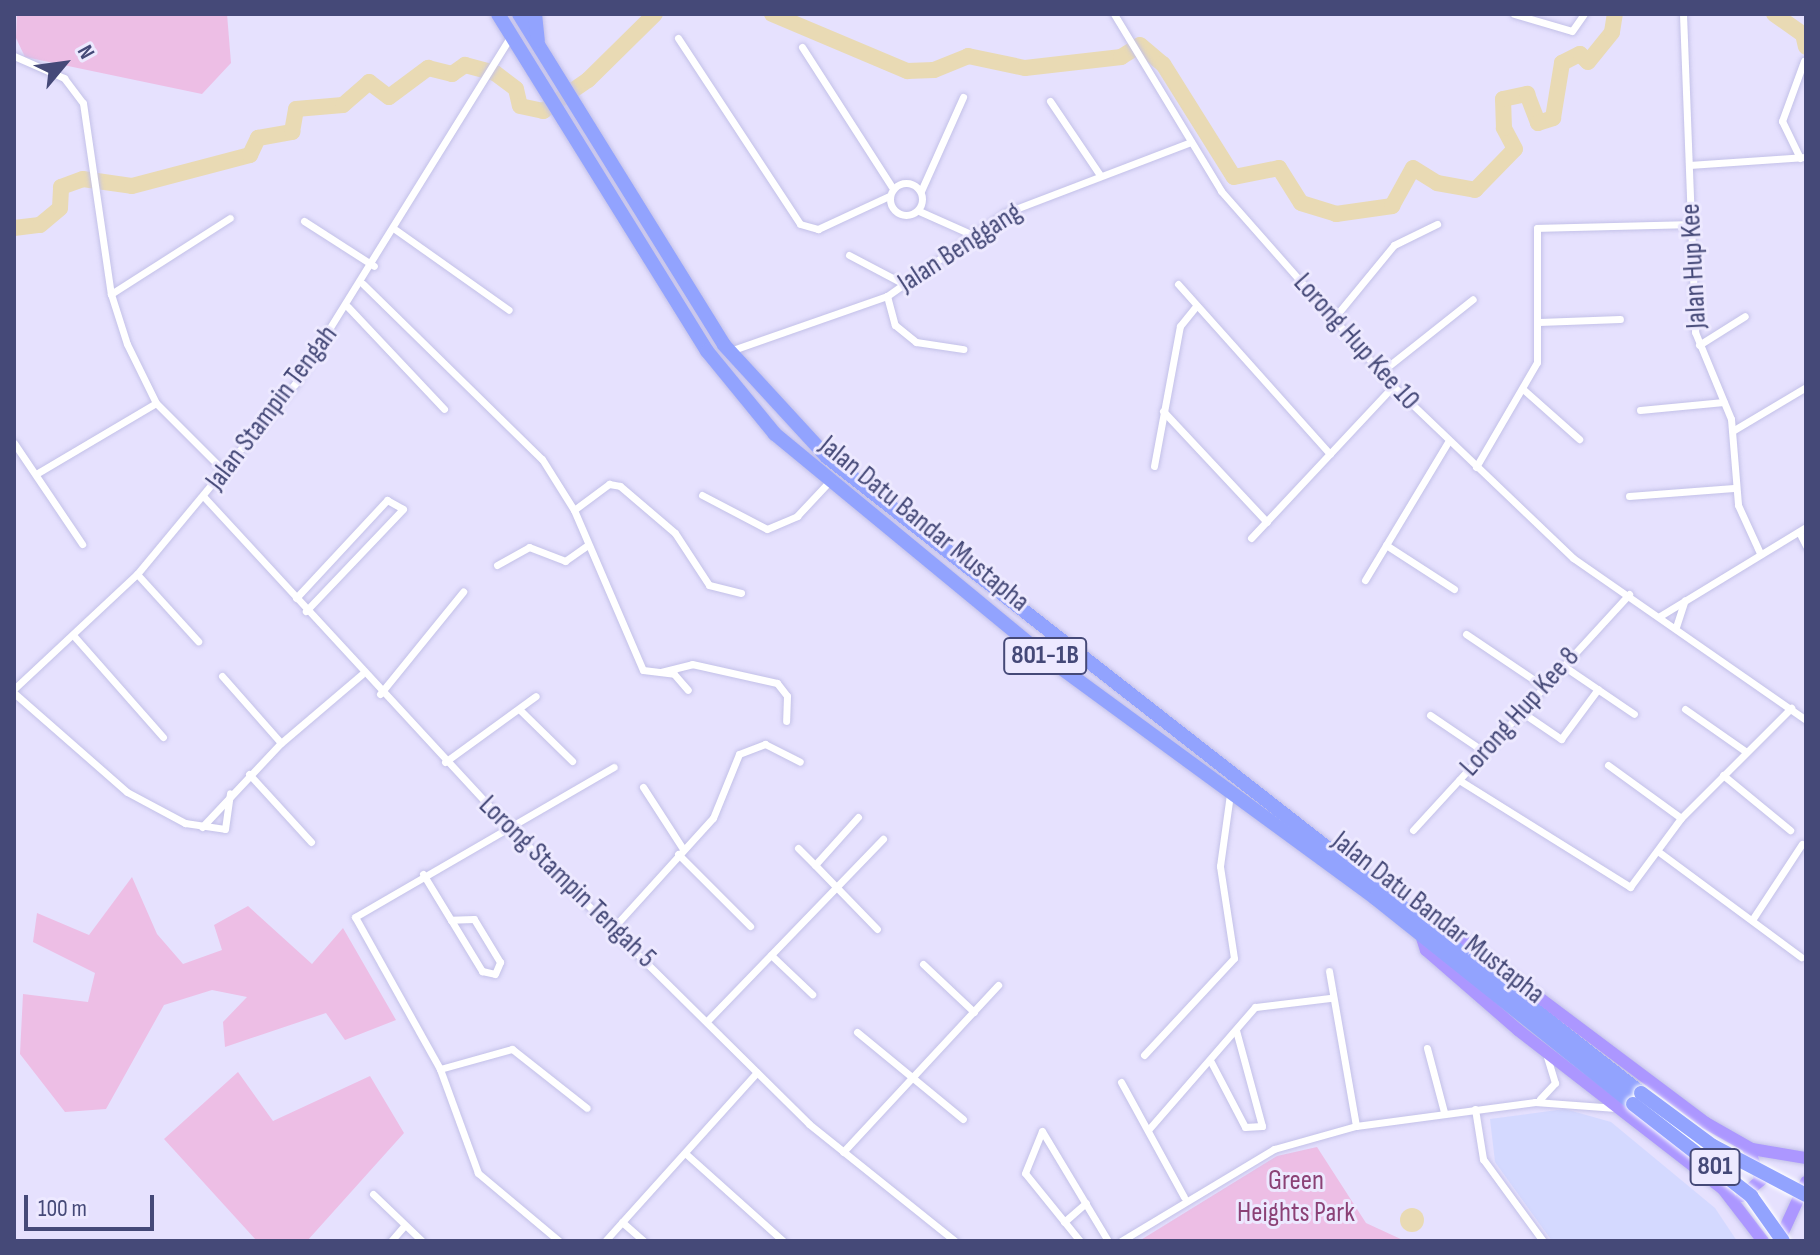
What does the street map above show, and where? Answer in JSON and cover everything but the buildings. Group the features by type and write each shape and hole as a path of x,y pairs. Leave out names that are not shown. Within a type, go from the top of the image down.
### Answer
{"highway":[{"name":"Jalan Datu Bandar Mustapha","path":"498,14 707,351 775,434 828,483 1092,690 1425,930"},
{"name":"Jalan Datu Bandar Mustapha","path":"519,14 729,351 827,457 897,519 1080,658 1425,930 1632,1102"},
{"path":"535,14 539,48"},
{"name":"801","path":"1632,1102 1806,1195"},
{"name":"801","path":"1632,1102 1751,1196 1781,1241"}],"main road":[{"path":"1080,658 1075,671 1092,690"},
{"path":"1763,1241 1729,1195 1632,1102 1536,1044 1426,950 1425,930 1445,927 1748,1147 1806,1158"},
{"path":"1729,1195 1747,1197 1761,1180 1748,1147"},
{"path":"1781,1241 1806,1182"}],"street":[{"name":"Lorong Hup Kee 10","path":"1114,14 1124,41 1221,191 1393,386 1448,442 1573,558 1660,616"},
{"path":"1514,14 1571,31 1584,14"},
{"name":"Jalan Hup Kee","path":"1683,14 1690,224 1699,345 1734,430 1734,488 1760,553"},
{"name":"Jalan Stampin Tengah","path":"14,691 137,574 225,472 348,307 396,230 477,86 511,36"},
{"path":"678,38 800,224 818,229 869,209 889,196"},
{"path":"802,47 892,187 921,191"},
{"path":"14,56 64,78 77,92 97,179 111,294 156,403 225,472"},
{"path":"1689,165 1803,158 1782,121 1804,61"},
{"path":"921,208 921,191 963,97"},
{"path":"1050,101 1100,175"},
{"name":"Jalan Benggang","path":"729,351 887,296 1016,207 1191,142"},
{"path":"891,209 889,196 892,187"},
{"path":"869,209 921,208 973,235"},
{"path":"111,294 230,218"},
{"path":"304,221 374,266"},
{"path":"1334,318 1394,245 1437,224"},
{"path":"1476,467 1524,390 1537,362 1540,225 1690,224"},
{"path":"396,230 509,310"},
{"path":"849,255 906,285"},
{"path":"363,284 542,459 574,510 637,660 657,673 674,674 688,690"},
{"path":"1178,284 1330,454"},
{"path":"887,296 895,325 916,342 963,349"},
{"path":"1381,372 1473,299"},
{"path":"1154,466 1180,326 1196,306"},
{"path":"348,307 444,409"},
{"path":"1699,345 1745,316"},
{"path":"1539,322 1620,319"},
{"path":"1251,538 1393,386"},
{"path":"1734,430 1806,387"},
{"path":"1524,390 1579,439"},
{"path":"1640,410 1724,402"},
{"path":"36,474 156,403"},
{"path":"1163,411 1267,522"},
{"path":"1365,580 1448,442"},
{"path":"14,443 82,544"},
{"path":"702,495 767,529 797,516 828,483"},
{"path":"574,510 609,484 620,486 675,533 709,585 741,593"},
{"path":"1629,496 1734,488"},
{"name":"Lorong Stampin Tengah 5","path":"204,497 380,694 509,827 614,927 757,1072 843,1152 955,1241"},
{"path":"296,598 387,500 404,516 306,611"},
{"path":"1806,546 1802,529 1660,616 1806,720"},
{"path":"497,565 529,547 565,561 588,545"},
{"path":"1386,545 1454,589"},
{"path":"137,574 198,641"},
{"path":"380,694 463,592"},
{"name":"Lorong Hup Kee 8","path":"1413,830 1520,711 1540,684 1629,594"},
{"path":"1676,627 1685,600"},
{"path":"1466,634 1540,684"},
{"path":"73,635 163,737"},
{"path":"657,673 692,664 777,683 787,696 786,721"},
{"path":"1562,665 1634,714"},
{"path":"202,827 230,793 281,743 362,674"},
{"path":"222,676 281,743"},
{"path":"1520,711 1561,739 1598,689"},
{"path":"14,691 127,792 202,827 225,829 230,793"},
{"path":"445,762 536,696"},
{"path":"1459,780 1630,887 1659,852 1681,818 1791,708"},
{"path":"1685,709 1745,751"},
{"path":"520,710 572,761"},
{"path":"1430,715 1483,751"},
{"path":"614,927 713,818 739,754 765,744 800,762"},
{"path":"1608,765 1681,818"},
{"path":"559,1241 478,1173 440,1069 355,917 423,874 614,767"},
{"path":"249,774 311,842"},
{"path":"1723,775 1790,830"},
{"path":"643,787 680,852 750,926"},
{"path":"1144,1055 1234,958 1220,866 1231,791"},
{"path":"815,865 858,817"},
{"path":"708,1020 883,839"},
{"path":"1752,920 1802,844"},
{"path":"798,848 877,929"},
{"path":"1659,852 1801,957"},
{"path":"423,874 482,971 495,974 500,962 474,919 451,920"},
{"path":"771,955 812,994"},
{"path":"923,964 974,1012"},
{"path":"1329,971 1330,998 1356,1126"},
{"path":"843,1152 909,1077 998,985"},
{"path":"1148,1130 1261,1004 1330,998"},
{"path":"1211,1062 1245,1127 1262,1126 1236,1030"},
{"path":"857,1032 963,1119"},
{"path":"1535,1102 1547,1097 1555,1076 1536,1044"},
{"path":"1427,1048 1444,1112"},
{"path":"440,1069 512,1049 587,1108"},
{"path":"605,1241 757,1072"},
{"path":"1121,1082 1184,1197"},
{"path":"1121,1241 1184,1197 1274,1149 1356,1126 1535,1102 1632,1102"},
{"path":"1475,1109 1483,1159 1543,1241"},
{"path":"1080,1241 1024,1169 1039,1133 1108,1241"},
{"path":"685,1153 783,1241"},
{"path":"373,1194 422,1241"},
{"path":"1064,1222 1086,1203"},
{"path":"622,1222 644,1241"},
{"path":"391,1241 405,1225"}],"shaded area":[{"path":"1565,1109 1611,1122 1715,1208 1737,1241 1552,1241 1495,1162 1490,1119"},
{"path":"1412,1208 1423,1215 1424,1220 1417,1231 1412,1232 1401,1225 1400,1220 1407,1209"}],"green space":[{"path":"17,14 227,14 231,63 202,94 25,57 16,38"},
{"path":"132,877 157,934 183,964 222,950 214,925 248,906 312,964 343,928 396,1020 345,1040 326,1013 225,1047 223,1022 247,997 212,990 164,1005 106,1109 65,1112 20,1054 23,994 88,1002 95,973 33,942 37,913 89,935"},
{"path":"238,1072 273,1121 370,1076 404,1133 307,1241 257,1241 164,1139"},
{"name":"Green Heights Park","path":"1317,1147 1366,1223 1405,1241 1139,1241 1277,1156"}],"waterway":[{"path":"14,228 40,225 60,208 61,187 83,179 132,186 250,155 258,138 292,132 296,109 343,105 369,82 389,97 428,68 452,74 465,65 495,73 516,89 520,106 543,111 588,80 655,14"},
{"path":"772,14 907,71 934,70 968,56 1025,68 1121,57 1140,45 1163,64 1234,177 1279,168 1301,203 1336,214 1392,206 1413,168 1437,183 1475,190 1515,149 1504,128 1503,99 1527,94 1538,123 1553,118 1562,63 1580,54 1588,62 1612,32 1615,14"},
{"path":"1774,14 1803,34 1806,47"}]}
